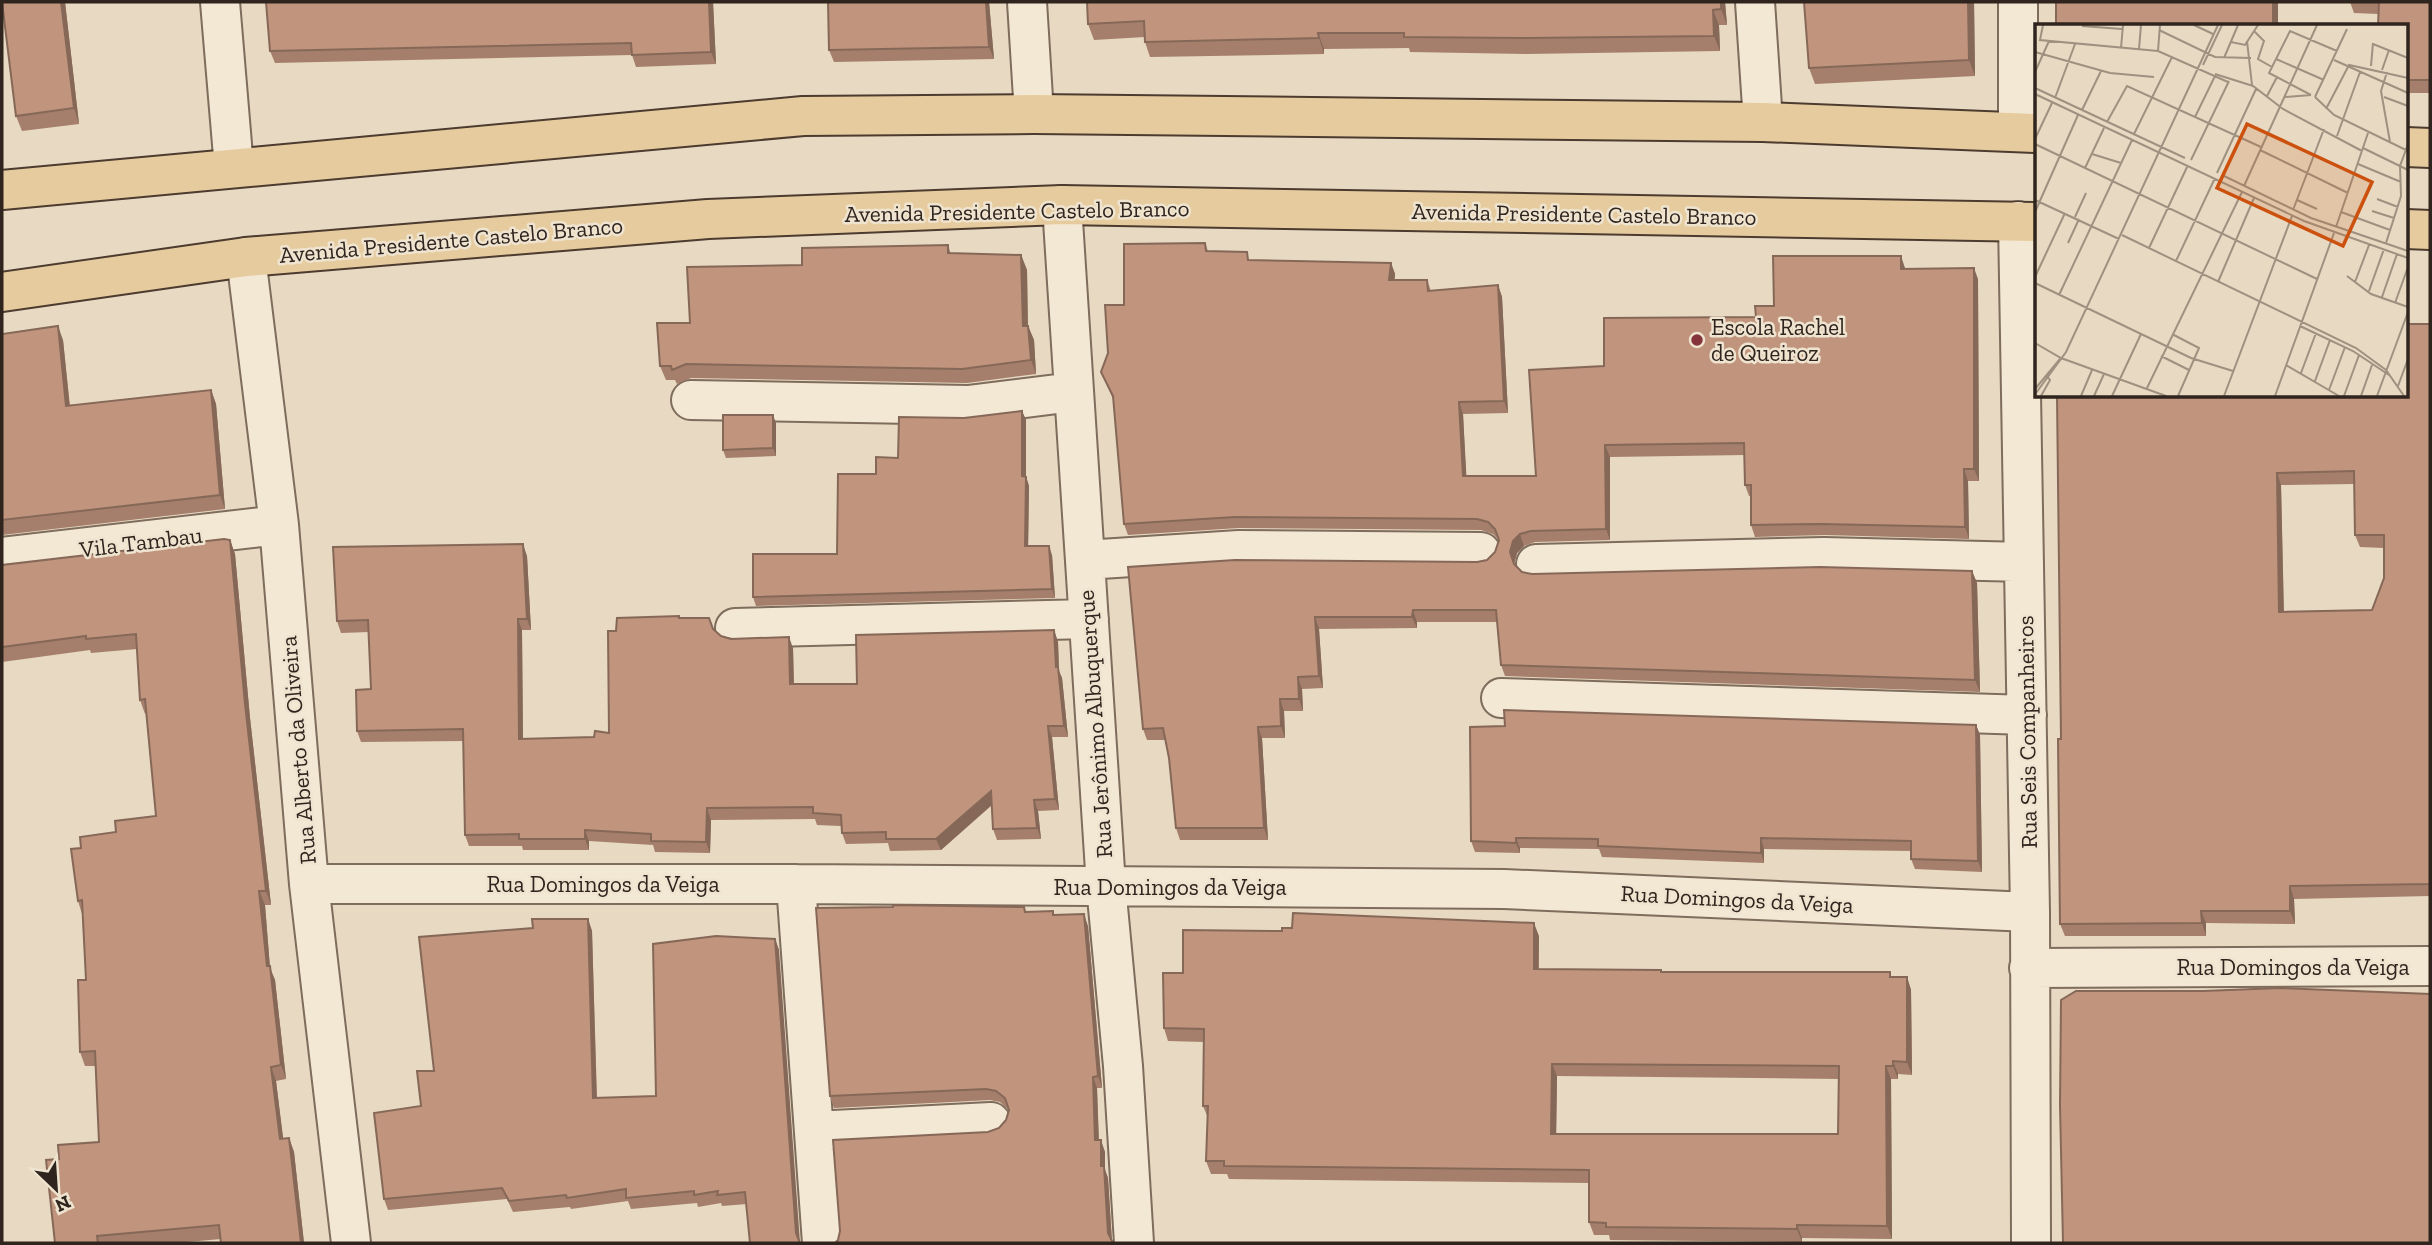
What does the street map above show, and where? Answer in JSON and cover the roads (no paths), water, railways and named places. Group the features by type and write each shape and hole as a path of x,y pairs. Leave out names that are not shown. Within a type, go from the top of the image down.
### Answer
{"main road":[{"path":"2,190 803,116 1034,114 1763,122 2027,133"},
{"path":"2408,147 2430,148"},
{"name":"Avenida Presidente Castelo Branco","path":"2,292 246,257 708,219 1062,205 2027,222"},
{"path":"2408,229 2430,230"}],"street":[{"path":"220,2 234,168"},
{"path":"1027,2 1034,114"},
{"path":"1755,2 1763,122"},
{"path":"2018,2 2027,133"},
{"name":"Rua Jerônimo Albuquerque","path":"1062,205 1106,886 1123,1066 1134,1243"},
{"name":"Rua Seis Companheiros","path":"2027,222 2024,562 2030,912 2031,1243"},
{"name":"Rua Alberto da Oliveira","path":"246,257 279,525 309,884 351,1243"},
{"path":"691,400 968,405 1073,392"},
{"name":"Vila Tambau","path":"2,557 279,525"},
{"path":"1085,560 1239,550 1481,552"},
{"path":"1536,564 1824,557 2024,562"},
{"path":"735,628 1089,619"},
{"path":"1501,698 2026,715"},
{"name":"Rua Domingos da Veiga","path":"309,884 1504,889 2030,912"},
{"path":"796,884 822,1243"},
{"name":"Rua Domingos da Veiga","path":"2029,968 2430,966"},
{"path":"814,1131 991,1122"}],"place":[{"name":"Escola Rachel de Queiroz","path":"1697,340"}]}
